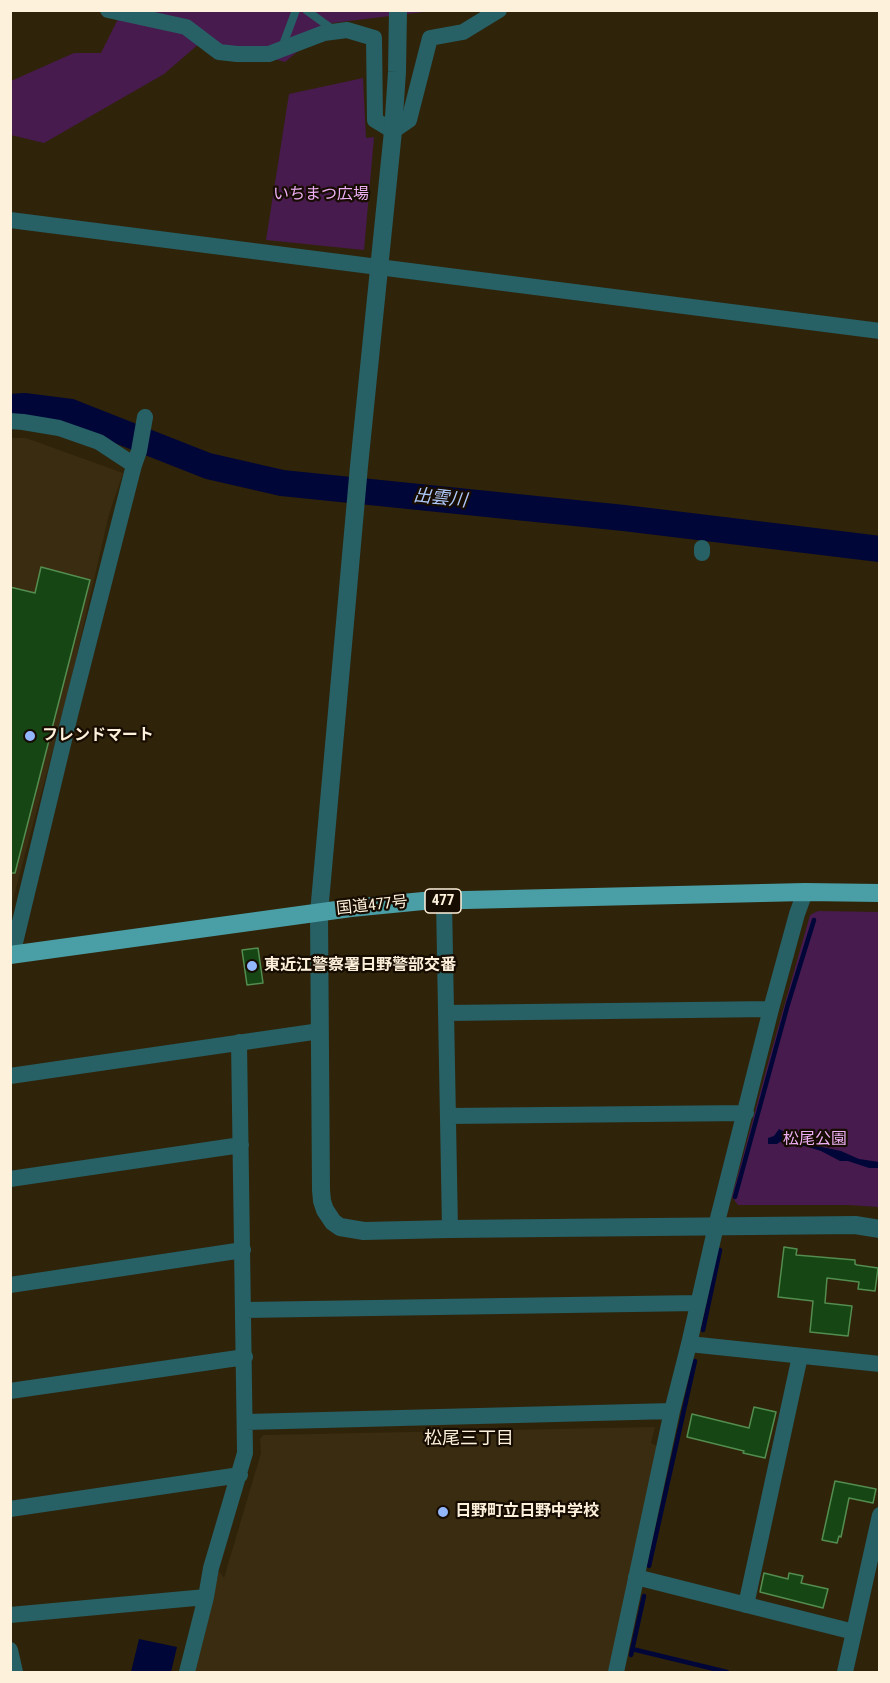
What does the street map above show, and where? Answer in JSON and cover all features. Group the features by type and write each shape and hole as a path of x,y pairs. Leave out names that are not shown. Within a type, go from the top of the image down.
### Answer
{"highway":[{"name":"国道477号","path":"11,955 363,906 423,901 805,892 879,893"}],"street":[{"path":"108,10 186,27 219,52 237,54 269,54 324,33 336,31 347,30 374,38 375,120 393,131"},
{"path":"398,10 393,131 359,466 319,913 322,1200 329,1217 340,1227 364,1232 855,1225 879,1228"},
{"path":"393,131 409,120 430,38 463,32 499,10"},
{"path":"10,220 879,331"},
{"path":"11,955 137,458 145,417"},
{"path":"10,421 59,428 137,458"},
{"path":"616,1672 672,1411 716,1227 771,1009 805,892"},
{"path":"444,901 450,1229"},
{"path":"447,1013 771,1009"},
{"path":"10,1076 320,1031"},
{"path":"187,1672 214,1558 245,1454 239,1042"},
{"path":"448,1116 746,1113"},
{"path":"10,1179 241,1145"},
{"path":"10,1285 243,1250"},
{"path":"244,1310 698,1303"},
{"path":"689,1344 879,1364"},
{"path":"746,1605 800,1356"},
{"path":"10,1391 245,1357"},
{"path":"246,1422 672,1411"},
{"path":"10,1509 240,1475"},
{"path":"845,1672 879,1515"},
{"path":"636,1577 854,1632"},
{"path":"10,1615 206,1597"},
{"path":"10,1650 15,1672"}],"lane":[{"path":"281,50 296,10"},
{"path":"306,10 336,31"}],"shaded area":[{"path":"10,438 26,438 123,473 109,514 68,693 11,907"},
{"path":"779,1129 808,1144 841,1151 859,1159 879,1162 879,1168 840,1161 821,1151 794,1145 786,1138 777,1144 768,1144 768,1138 774,1136"},
{"name":"日野町立日野中学校","path":"655,1427 651,1443 657,1446 610,1672 194,1672 219,1571 224,1578 261,1453 260,1439 263,1435"},
{"path":"139,1639 177,1647 171,1672 131,1672"}],"green space":[{"path":"122,11 432,11 332,23 285,62 224,46 207,37 164,74 44,143 11,135 11,81 74,53 101,53"},
{"name":"いちまつ広場","path":"363,78 366,138 374,137 364,250 266,240 289,94"},
{"name":"松尾公園","path":"818,911 879,912 879,1207 738,1205 732,1197 770,1056 810,915"}],"building":[{"name":"フレンドマート","path":"41,567 90,580 15,873 10,873 10,587 35,593"},
{"name":"東近江警察署日野警部交番","path":"258,948 263,983 247,985 242,950"},
{"path":"784,1247 797,1249 796,1255 855,1260 857,1265 878,1268 875,1291 858,1289 859,1282 827,1278 825,1303 852,1306 848,1336 810,1332 813,1301 778,1297"},
{"path":"754,1407 776,1412 765,1458 687,1437 692,1414 749,1428"},
{"path":"835,1481 876,1489 873,1503 849,1498 841,1537 839,1536 837,1543 822,1540"},
{"path":"764,1573 788,1579 789,1573 803,1576 801,1583 828,1589 823,1608 760,1592"}],"waterway":[{"name":"出雲川","path":"10,407 24,406 71,412 208,466 282,483 624,518 880,549"},
{"path":"735,1197 788,1004 814,920"},
{"path":"703,1330 720,1250"},
{"path":"649,1566 695,1361"},
{"path":"631,1655 644,1596"},
{"path":"632,1649 727,1672"}],"place":[{"name":"フレンドマート","path":"30,736"},
{"name":"東近江警察署日野警部交番","path":"252,966"},
{"name":"日野町立日野中学校","path":"443,1512"}],"district":[{"name":"松尾三丁目","path":"469,1439"}]}
